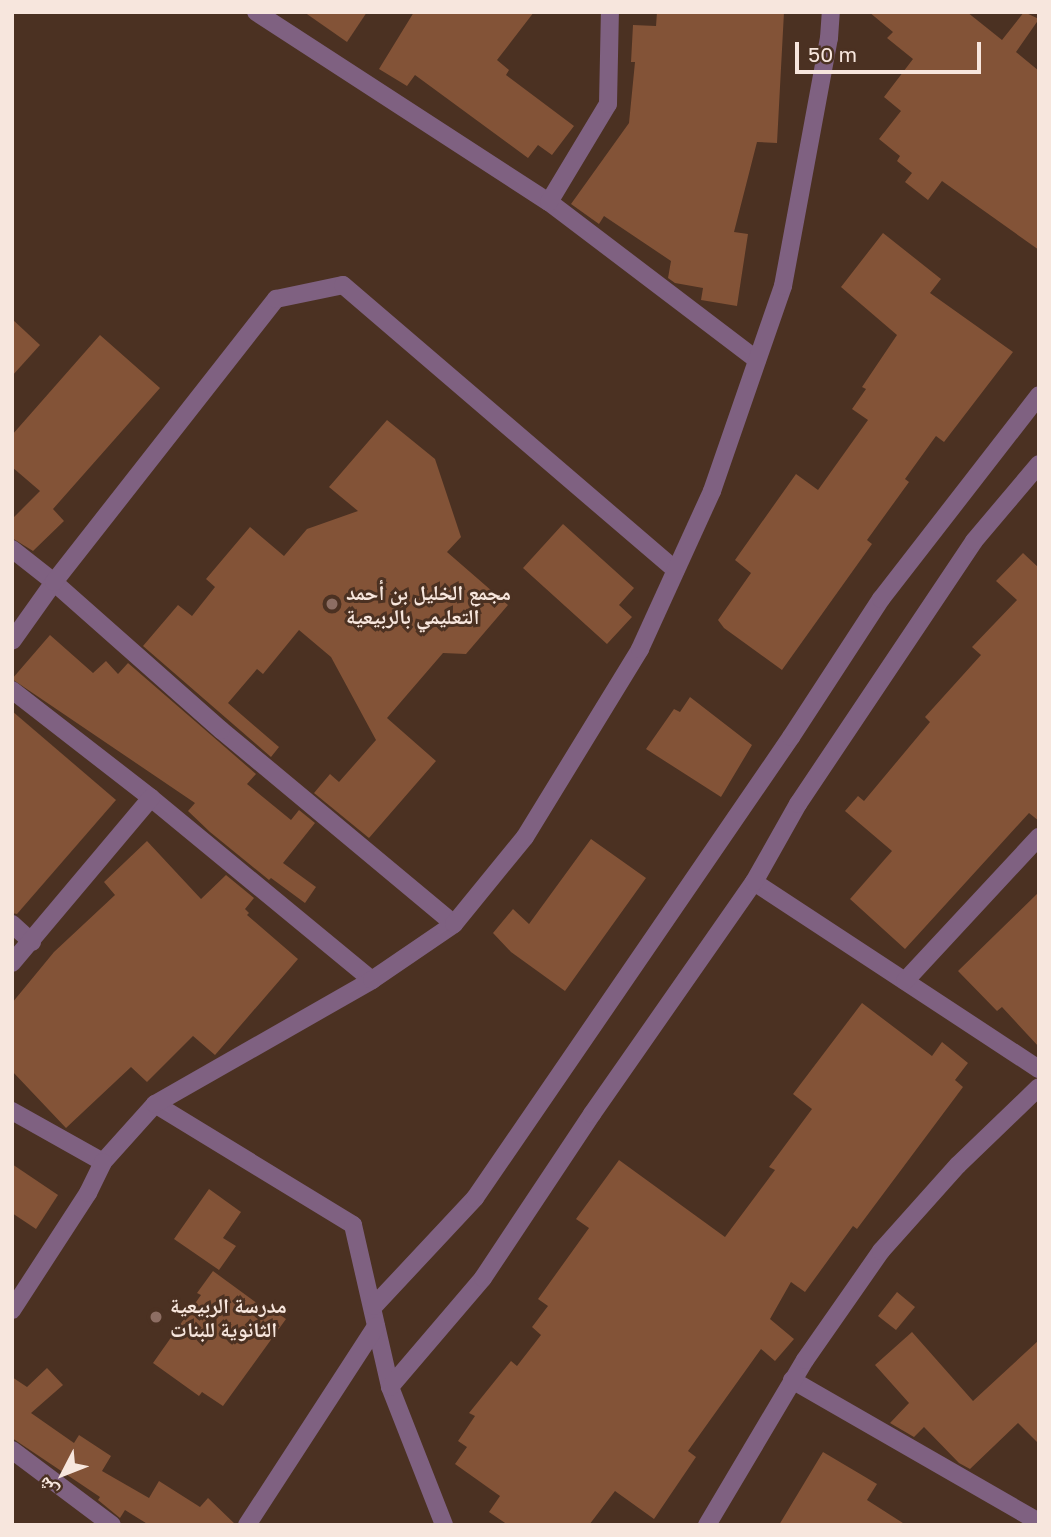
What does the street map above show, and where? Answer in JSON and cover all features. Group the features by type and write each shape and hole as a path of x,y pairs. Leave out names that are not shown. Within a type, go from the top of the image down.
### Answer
{"street":[{"path":"256,12 548,202 757,360"},
{"path":"548,202 608,104 610,12"},
{"path":"12,1310 88,1193 103,1162 155,1104 372,980 454,924 525,837 640,649 712,491 783,286 831,12"},
{"path":"12,641 54,582 275,299 342,285 676,570"},
{"path":"374,1307 475,1198 792,737 881,599 1039,395"},
{"path":"390,1387 483,1278 592,1114 754,882 798,804 974,541 1039,464"},
{"path":"12,549 54,582 221,730 454,924"},
{"path":"12,690 151,798 372,980"},
{"path":"12,964 151,798"},
{"path":"905,981 1039,837"},
{"path":"754,882 1039,1069"},
{"path":"12,925 32,942"},
{"path":"708,1525 793,1380 881,1251 958,1165 1039,1087"},
{"path":"155,1104 354,1225 390,1387 444,1525"},
{"path":"12,1111 103,1162"},
{"path":"247,1525 376,1326"},
{"path":"793,1380 1039,1522"},
{"path":"12,1450 112,1525"}],"building":[{"path":"304,12 367,12 347,42"},
{"path":"414,12 534,12 497,60 509,70 506,75 574,126 552,155 538,145 528,158 415,75 407,86 379,69"},
{"path":"657,12 784,12 777,143 757,142 734,232 748,234 737,306 701,300 703,288 675,283 668,278 671,261 604,216 599,224 571,204 629,123 635,62 631,62 633,25 656,26"},
{"path":"869,12 967,12 1002,40 1024,12 1039,19 1016,52 1039,71 1039,250 942,181 928,200 905,182 912,173 897,161 900,156 879,139 901,111 884,97 913,59 887,38 893,32"},
{"path":"883,233 941,279 930,293 1013,352 944,442 936,436 905,479 909,482 867,540 872,544 782,670 724,628 718,620 751,573 735,560 796,474 818,490 868,420 852,409 866,389 862,387 897,335 841,287"},
{"path":"12,319 40,345 12,376"},
{"path":"100,335 160,388 53,509 64,521 33,551 12,538 12,519 40,491 12,467 12,435"},
{"path":"387,420 435,459 461,537 447,552 508,605 466,654 443,653 387,718 436,761 369,838 314,793 330,774 339,782 376,740 331,657 299,630 263,674 257,669 228,703 279,747 271,757 143,646 178,605 192,616 215,587 206,579 250,527 284,556 307,529 358,511 329,487"},
{"path":"563,524 634,588 619,605 632,617 607,644 523,568"},
{"path":"1023,553 1039,568 1039,821 1029,813 905,949 850,899 892,851 845,811 858,796 864,801 930,722 925,717 981,655 972,647 1017,600 996,581"},
{"path":"50,635 93,673 106,661 118,674 128,663 256,774 247,784 291,820 299,810 315,823 283,863 316,887 305,903 271,878 269,880 210,832 188,811 195,803 12,679"},
{"path":"690,697 752,745 721,797 646,749 674,709 680,712"},
{"path":"12,711 116,800 17,914 12,913"},
{"path":"591,839 646,878 565,991 511,952 493,933 513,909 529,924"},
{"path":"147,841 201,899 226,875 254,898 245,909 249,913 247,915 298,959 215,1055 193,1036 147,1082 131,1067 66,1128 12,1071 12,1003 54,952 115,895 104,882"},
{"path":"1039,892 1039,1047 1002,1007 997,1011 958,971"},
{"path":"862,1003 932,1056 942,1042 968,1063 955,1080 963,1087 857,1229 853,1226 805,1292 791,1282 770,1319 794,1339 775,1361 761,1349 688,1451 696,1457 654,1519 615,1491 589,1525 508,1525 489,1512 500,1496 455,1464 467,1447 458,1441 475,1416 469,1413 511,1361 517,1366 541,1335 532,1327 548,1306 538,1299 589,1228 576,1219 619,1160 725,1237 775,1170 769,1167 812,1109 793,1094"},
{"path":"12,1164 58,1195 36,1229 12,1213"},
{"path":"209,1189 241,1212 223,1238 236,1246 219,1270 174,1239"},
{"path":"213,1271 265,1309 267,1306 286,1319 223,1406 202,1392 199,1396 153,1363 201,1295 197,1293"},
{"path":"897,1292 915,1307 896,1330 878,1316"},
{"path":"912,1332 973,1401 1039,1340 1039,1444 1018,1423 970,1469 959,1463 924,1427 914,1437 890,1423 909,1403 875,1365"},
{"path":"47,1368 63,1385 31,1413 74,1443 79,1435 111,1456 102,1471 149,1498 159,1481 200,1507 208,1498 236,1525 149,1525 125,1510 120,1518 98,1500 100,1497 12,1438 12,1377 27,1387"},
{"path":"823,1452 877,1484 867,1500 906,1525 779,1525"}],"place":[{"name":"مجمع الخليل بن أحمد التعليمي بالربيعية","path":"332,604"},
{"name":"مدرسة الربيعية الثانوية للبنات","path":"156,1317"}]}
